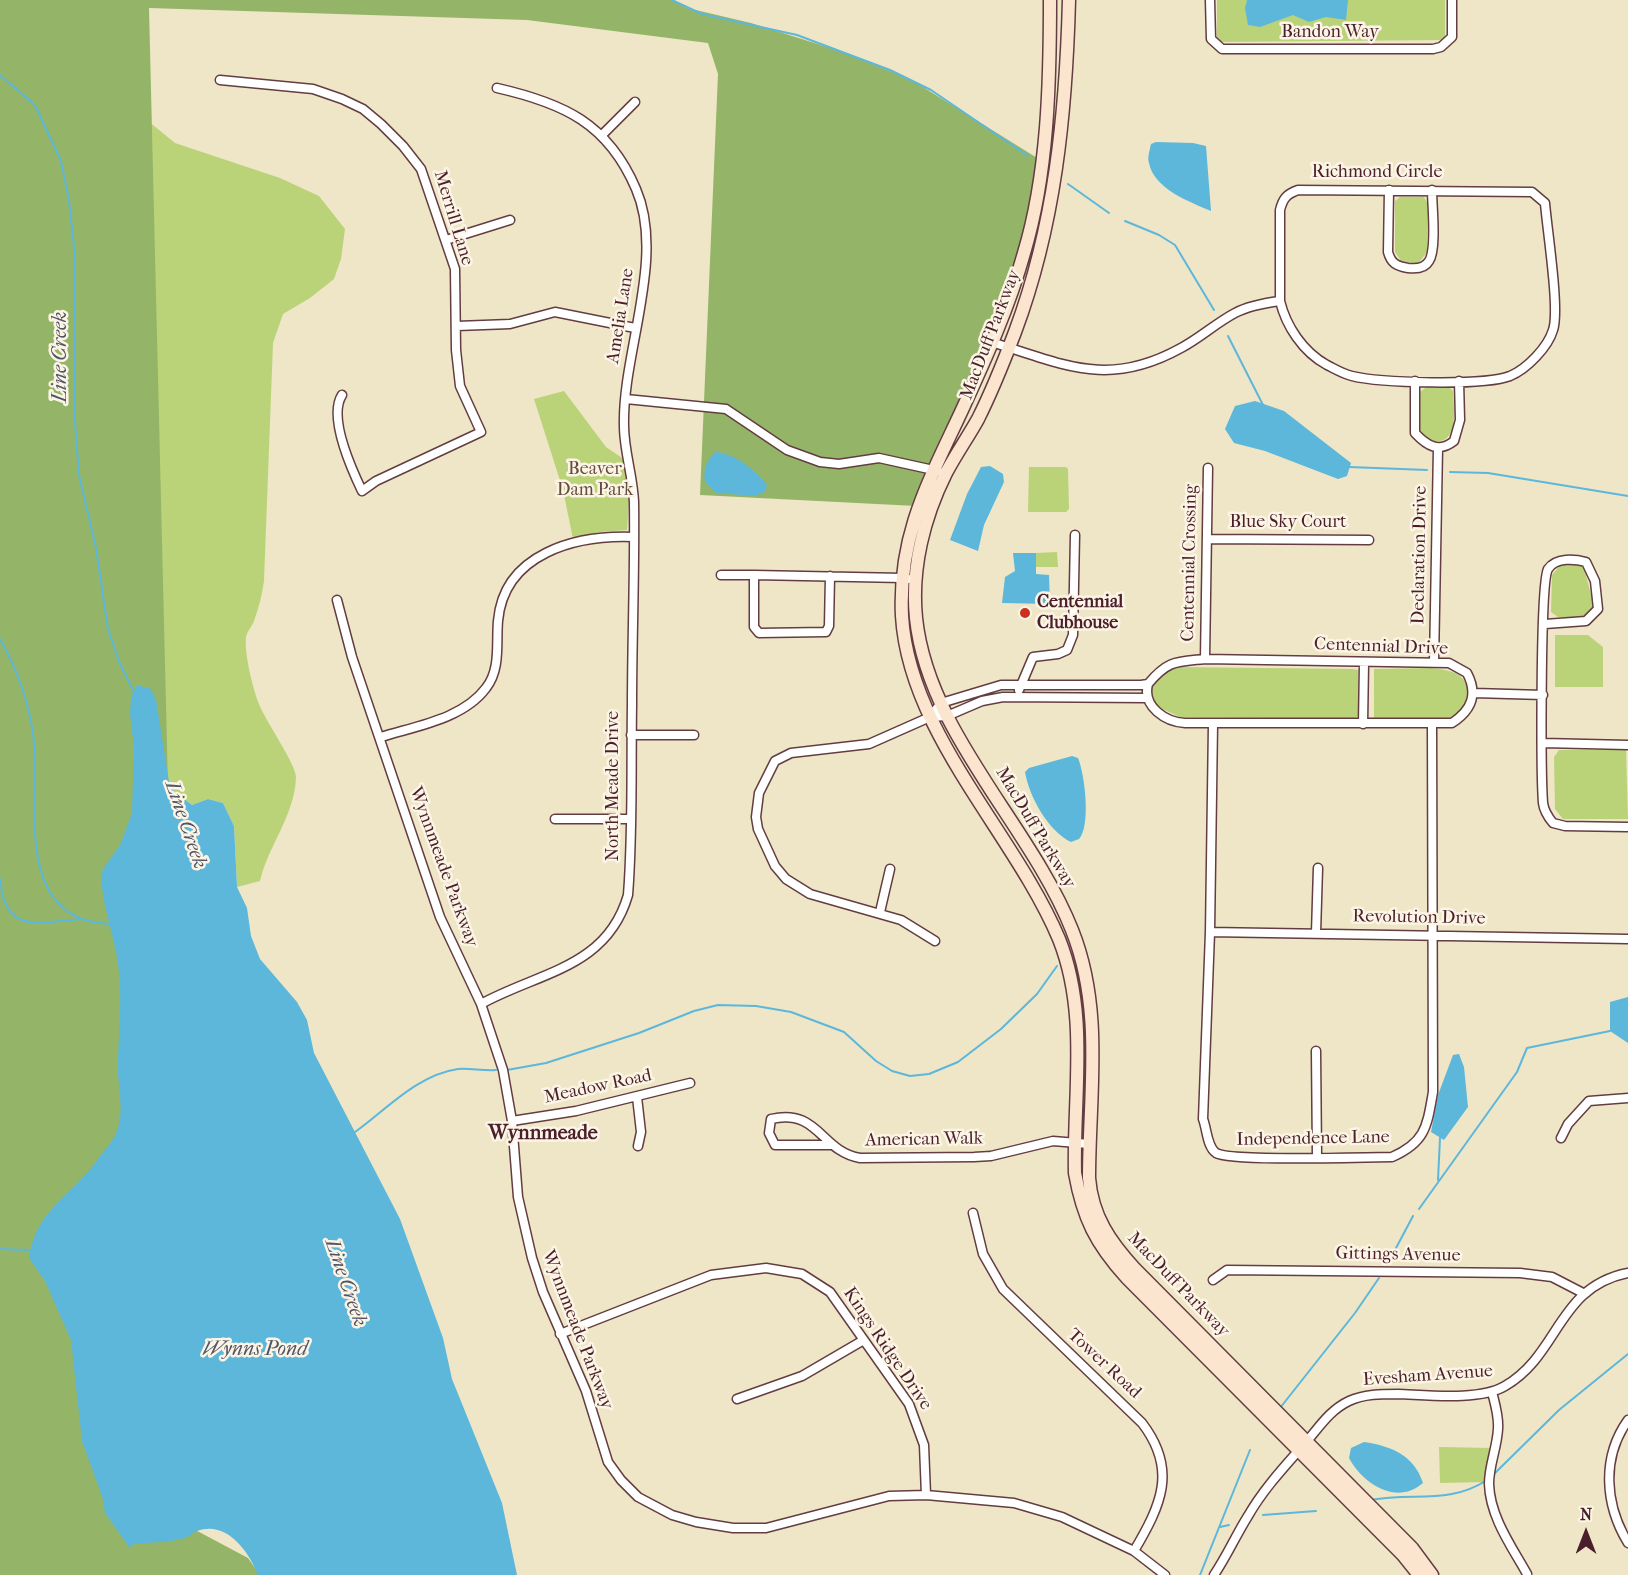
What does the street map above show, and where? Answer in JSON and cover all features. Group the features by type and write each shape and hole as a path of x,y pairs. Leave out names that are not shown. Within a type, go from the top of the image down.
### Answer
{"street":[{"name":"MacDuff Parkway","path":"1050,0 1050,86 1042,161 1024,253 991,342 910,526 903,578 902,619 905,640 930,717 1044,908 1069,968 1078,1022 1074,1142 1079,1196 1089,1225 1104,1254 1302,1446 1412,1548 1432,1575"},
{"name":"MacDuff Parkway","path":"1069,0 1067,76 1052,197 1041,253 1008,347 977,420 947,472 923,528 917,580 916,618 920,639 947,716 1065,913 1084,962 1093,1016 1089,1144 1090,1192 1102,1229 1113,1246 1302,1446 1419,1575"},
{"name":"Bandon Way","path":"1210,0 1211,39 1222,49 1328,49 1441,47 1452,38 1452,0"},
{"name":"Merrill Lane","path":"220,80 313,89 363,109 403,146 421,169 455,269 456,350 460,386 481,432 376,481 362,491 353,472 337,417 336,405 342,395"},
{"name":"Amelia Lane","path":"497,88 544,100 582,118 602,135 622,161 637,190 643,217 646,274 635,328 626,399 625,442 633,486"},
{"path":"602,135 635,102"},
{"name":"Richmond Circle","path":"1298,190 1432,190 1522,190 1532,192 1545,203 1554,302 1553,330 1528,364 1511,376 1483,382 1361,378 1324,364 1310,353 1292,331 1283,314 1280,301 1280,210 1282,200 1288,194 1298,190"},
{"path":"1389,190 1388,252 1391,261 1398,266 1411,268 1422,267 1429,261 1432,250 1432,190"},
{"path":"446,240 510,220"},
{"path":"991,342 1077,369 1127,367 1151,362 1180,348 1237,312 1280,301"},
{"path":"456,326 510,324 555,312 635,328"},
{"path":"1415,381 1415,433 1430,447 1438,448 1454,441 1458,431 1459,381"},
{"path":"626,399 726,409 742,417 787,450 820,462 839,464 879,458 910,463 933,471 947,472"},
{"name":"Declaration Drive","path":"1434,662 1438,448"},
{"name":"Centennial Crossing","path":"1205,659 1209,468"},
{"name":"North Meade Drive","path":"481,1004 592,953 611,934 623,912 628,895 633,486"},
{"path":"1018,697 1019,686 1033,657 1058,654 1067,650 1073,635 1075,536"},
{"path":"381,737 447,716 478,698 489,685 497,660 498,619 505,592 518,572 535,558 591,537 633,537"},
{"name":"Blue Sky Court","path":"1207,539 1369,540"},
{"path":"1545,624 1586,621 1598,609 1595,581 1586,562 1560,560 1550,566 1546,575 1543,695 1543,806 1553,823 1565,826 1628,827"},
{"path":"721,574 917,580"},
{"path":"754,575 754,627 759,633 826,632 829,626 830,576"},
{"name":"Wynnmeade Parkway","path":"337,600 352,657 381,737 440,917 481,1004 503,1070 512,1121 523,1222 531,1258 560,1334 586,1391 600,1441 614,1472 638,1497 672,1515 721,1527 766,1528 889,1496 926,1495 1026,1506 1062,1517 1134,1551 1165,1575"},
{"name":"Centennial Drive","path":"1148,684 1168,664 1205,659 1364,663 1434,662 1459,666 1467,673 1474,693"},
{"path":"1363,724 1364,663"},
{"path":"930,717 941,703 978,690 1001,685 1148,684 1148,698 1155,710 1172,722 1213,724 1452,723 1463,716 1471,706 1474,693 1543,695"},
{"path":"935,941 901,920 880,912 810,894 780,874 767,851 756,817 759,793 775,761 791,753 869,744 930,717 947,716 982,701 1018,697 1148,698"},
{"name":"Independence Lane","path":"1213,724 1210,932 1203,1119 1210,1146 1215,1152 1225,1156 1392,1157 1410,1149 1424,1134 1433,1092 1432,723"},
{"path":"631,735 694,735"},
{"path":"1543,743 1628,745"},
{"path":"555,819 630,819"},
{"path":"1316,933 1318,868"},
{"path":"880,912 890,869"},
{"name":"Revolution Drive","path":"1210,932 1628,939"},
{"path":"1316,1052 1317,1156"},
{"name":"Meadow Road","path":"512,1121 637,1097 690,1083"},
{"path":"637,1097 641,1132 638,1146"},
{"path":"1561,1138 1568,1124 1589,1101 1628,1098"},
{"name":"American Walk","path":"832,1145 775,1145 769,1133 771,1119 799,1118 811,1123 832,1145 849,1156 860,1158 991,1156 1034,1144 1074,1142 1089,1144"},
{"name":"Tower Road","path":"973,1213 982,1254 1003,1289 1142,1423 1156,1443 1164,1467 1162,1494 1147,1529 1134,1551"},
{"name":"Kings Ridge Drive","path":"560,1334 700,1278 748,1269 778,1268 802,1274 821,1284 830,1292 862,1341 909,1404 924,1445 926,1495"},
{"name":"Gittings Avenue","path":"1213,1280 1227,1270 1520,1273 1551,1277 1583,1293"},
{"name":"Evesham Avenue","path":"1214,1575 1248,1515 1286,1462 1335,1408 1361,1396 1492,1392 1520,1376 1583,1293 1599,1281 1628,1273"},
{"path":"737,1400 802,1376 862,1341"},
{"path":"1492,1392 1498,1424 1489,1484 1497,1516 1527,1574"},
{"path":"1628,1420 1616,1444 1608,1471 1612,1506 1619,1527 1628,1543"}],"green space":[{"path":"0,0 175,143 280,178 319,196 345,229 341,259 334,279 310,298 283,314 273,343 264,581 259,606 247,635 246,652 259,704 291,763 296,777 291,804 260,881 237,887 234,826 223,803 208,799 192,805 170,788"},
{"path":"0,0 674,0 687,8 751,23 843,52 910,79 1042,161 1024,253 916,506 700,495 718,74 708,43 527,20 149,8 186,1525 248,1558 260,1575 0,1575"},
{"path":"1217,0 1445,0 1445,40 1217,42"},
{"path":"1400,197 1424,197 1428,204 1427,252 1418,264 1401,261 1395,252 1395,201"},
{"path":"1429,385 1448,386 1453,391 1453,426 1446,439 1438,441 1428,440 1420,430 1420,392"},
{"name":"Beaver Dam Park","path":"564,391 606,447 625,460 630,484 627,530 599,532 573,539 563,490 534,399"},
{"path":"1029,467 1066,467 1068,469 1069,509 1066,512 1028,512"},
{"path":"1057,552 1058,567 1036,567 1036,553"},
{"path":"1561,564 1577,564 1584,568 1594,606 1584,617 1558,617 1551,612 1552,575"},
{"path":"1555,635 1588,635 1603,647 1603,687 1555,687"},
{"path":"1176,667 1358,670 1358,716 1354,719 1180,717 1158,707 1150,693 1155,678"},
{"path":"1431,668 1456,673 1461,677 1467,688 1467,706 1447,720 1374,719 1374,669"},
{"path":"1559,750 1626,750 1628,819 1563,819 1555,809 1554,757"},
{"path":"1439,1447 1492,1448 1486,1482 1440,1483"}],"water":[{"path":"1247,0 1348,0 1346,20 1326,17 1309,22 1293,15 1260,27 1248,25 1245,8"},
{"path":"1156,142 1193,143 1206,146 1211,211 1174,193 1158,180 1152,172 1148,159 1151,144"},
{"path":"1255,401 1284,411 1351,463 1347,476 1338,479 1265,451 1234,443 1225,429 1235,406"},
{"path":"715,452 730,455 751,468 767,485 765,492 754,496 716,493 705,482 704,477 709,459"},
{"path":"990,466 1003,474 1004,482 984,525 978,551 950,540 967,494 981,467"},
{"path":"1013,553 1036,553 1036,574 1049,575 1050,604 1002,603 1005,577 1015,571"},
{"name":"Wynns Pond","path":"137,685 151,689 156,700 170,788 192,805 208,799 223,803 234,826 237,887 247,908 251,936 260,959 297,1002 307,1020 314,1053 400,1219 443,1338 452,1379 502,1503 517,1575 258,1575 249,1556 235,1540 218,1530 197,1531 173,1541 134,1544 130,1548 105,1513 103,1499 82,1441 71,1340 45,1281 29,1258 33,1241 47,1214 88,1172 110,1144 120,1121 119,977 101,878 103,869 120,845 132,813 134,747 130,714 131,697"},
{"path":"1072,756 1078,758 1081,766 1086,812 1083,832 1079,839 1071,842 1055,830 1041,812 1031,792 1025,772 1029,768"},
{"path":"1628,997 1628,1043 1610,1031 1610,1002"},
{"path":"1459,1054 1464,1067 1468,1107 1444,1140 1431,1132 1438,1095 1453,1055"},
{"path":"1364,1442 1392,1449 1400,1454 1414,1465 1423,1483 1413,1490 1392,1492 1372,1483 1363,1476 1349,1458 1351,1448"}],"waterway":[{"path":"672,0 702,14 797,35 890,70 931,90 1028,156"},
{"name":"Line Creek","path":"0,75 35,105 61,161 69,200 74,247 75,423 79,475 96,548 108,629 120,664 134,692"},
{"path":"1068,184 1109,213"},
{"path":"1125,221 1159,235 1175,245 1214,310"},
{"path":"1228,336 1263,405"},
{"path":"1349,467 1427,470"},
{"path":"1450,472 1488,473 1628,496"},
{"path":"0,639 21,685 31,722 35,757 35,838 39,864 47,887 61,906 82,919 109,924"},
{"path":"0,879 3,897 9,910 27,922 82,919"},
{"path":"507,1070 546,1063 639,1033 694,1011 718,1005 756,1006 791,1012 844,1032 876,1061 892,1071 910,1076 929,1074 958,1062 1001,1029 1037,994 1057,966"},
{"path":"1419,1209 1517,1072 1527,1048 1610,1031"},
{"path":"355,1132 403,1094 429,1078 458,1069 496,1070"},
{"path":"1438,1180 1440,1138"},
{"path":"1387,1265 1413,1216"},
{"path":"0,1249 30,1250"},
{"path":"1280,1408 1355,1313 1379,1278"},
{"path":"1492,1476 1559,1410 1628,1354"},
{"path":"1200,1575 1250,1450"},
{"path":"1371,1500 1459,1493 1487,1480"},
{"path":"1263,1515 1316,1511"},
{"path":"1220,1527 1229,1525"}],"place":[{"name":"Centennial Clubhouse","path":"1025,613"}],"district":[{"name":"Wynnmeade","path":"543,1134"}]}
